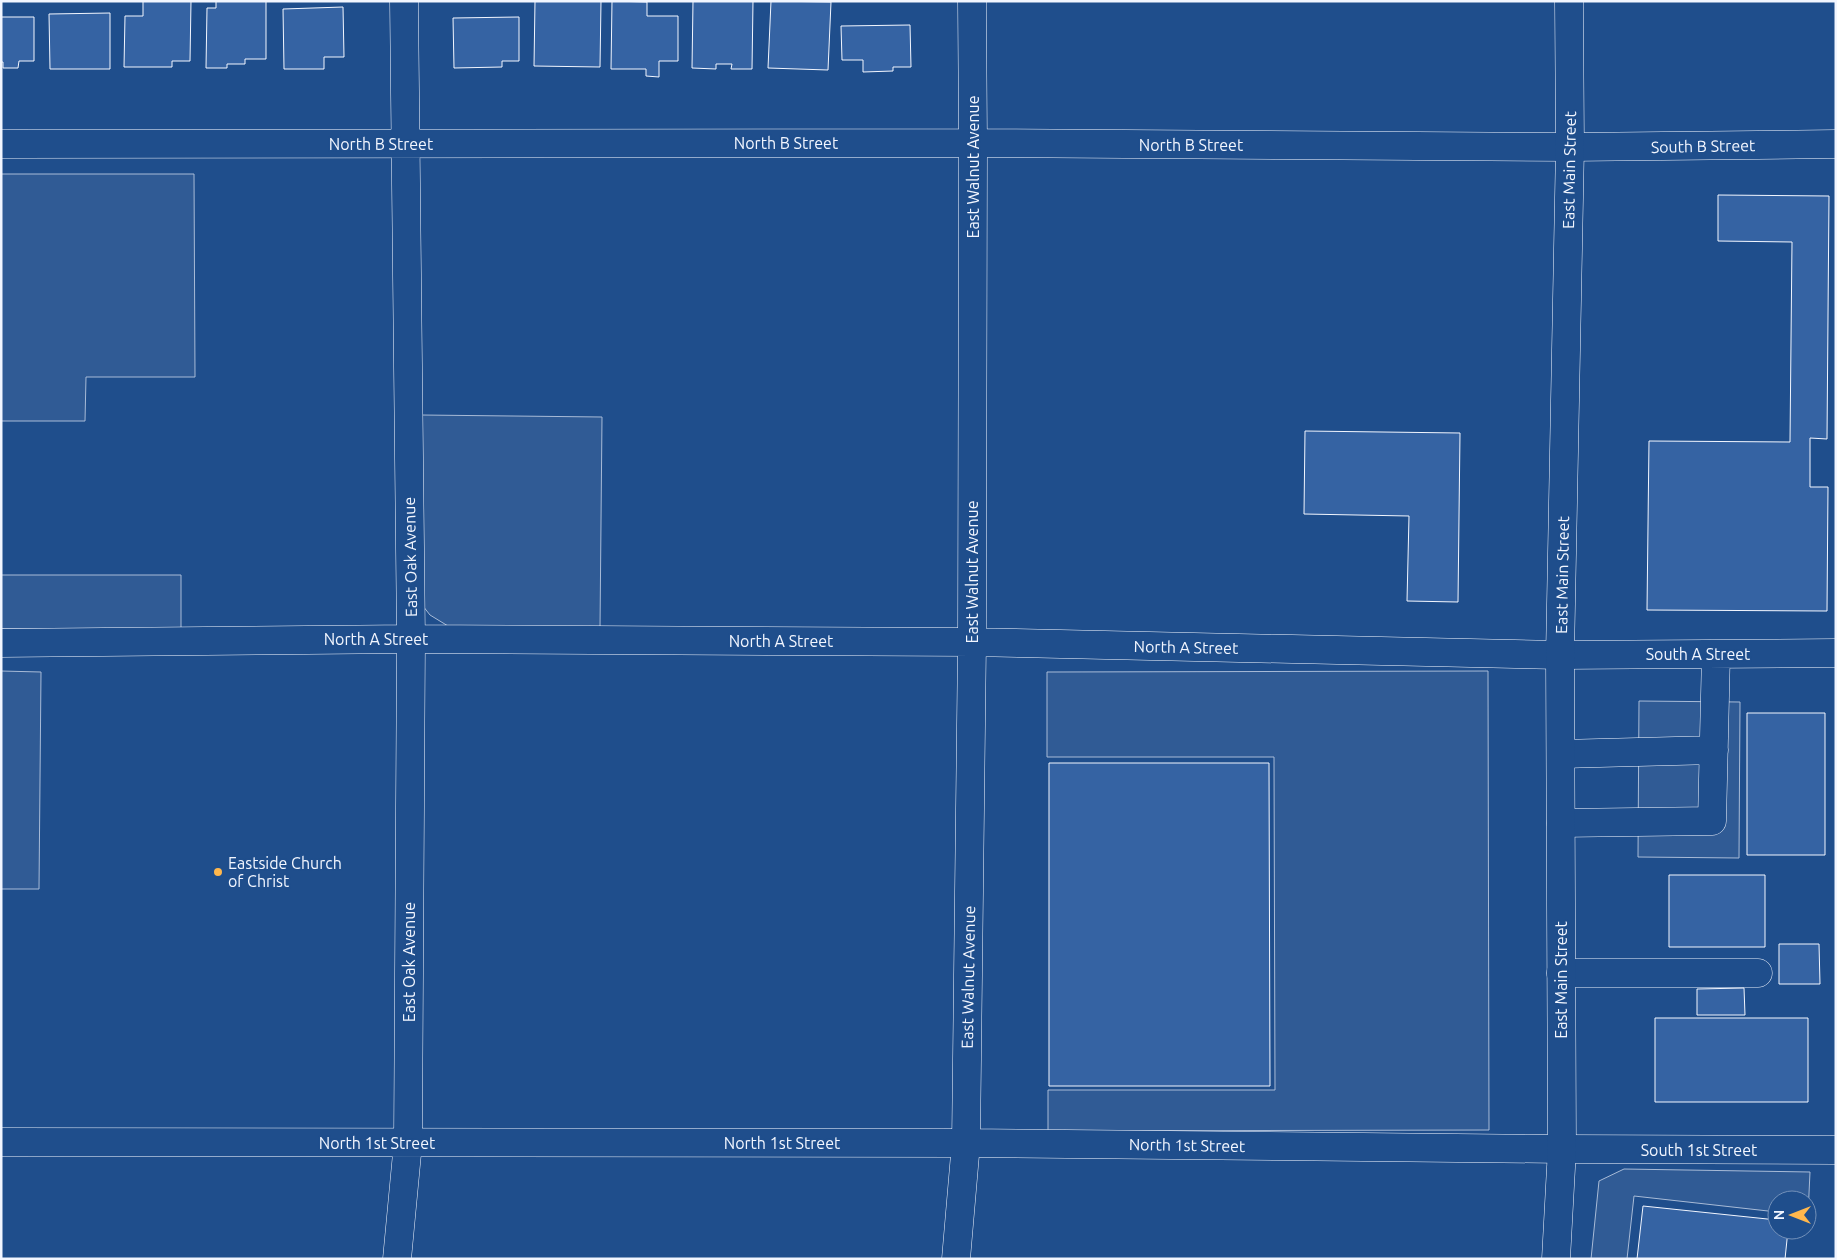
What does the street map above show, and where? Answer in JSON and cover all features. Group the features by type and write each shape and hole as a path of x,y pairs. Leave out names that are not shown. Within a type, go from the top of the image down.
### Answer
{"street":[{"name":"East Oak Avenue","path":"397,1259 408,1143 411,639 404,1"},
{"name":"East Walnut Avenue","path":"956,1259 966,1143 972,642 972,1"},
{"name":"East Main Street","path":"1556,1259 1562,1150 1560,655 1570,147 1569,1"},
{"name":"North B Street","path":"1,144 973,143 1570,147"},
{"name":"South B Street","path":"1570,147 1836,144"},
{"name":"North A Street","path":"1,643 411,639 972,642 1560,655"},
{"name":"South A Street","path":"1560,655 1836,653"},
{"path":"1561,823 1712,821 1716,654"},
{"path":"1561,754 1714,750"},
{"path":"1561,973 1758,973"},
{"name":"North 1st Street","path":"1,1142 966,1143 1562,1150"},
{"name":"South 1st Street","path":"1562,1150 1836,1150"}],"shaded area":[{"path":"1,174 194,174 195,377 86,377 85,421 1,421"},
{"path":"421,415 602,417 600,628 448,626 430,615 419,601"},
{"path":"1,575 181,575 181,629 1,629"},
{"path":"1,671 41,672 39,889 1,889"},
{"path":"1488,671 1489,1130 1048,1131 1048,1090 1275,1090 1274,757 1047,757 1047,672"},
{"path":"1639,701 1740,702 1739,858 1638,857"},
{"path":"1624,1169 1810,1172 1809,1190 1767,1190 1767,1211 1634,1196 1627,1259 1591,1259 1599,1181"}],"building":[{"path":"143,1 191,1 190,61 172,61 172,67 124,67 125,16 143,16"},
{"path":"216,1 266,1 266,59 245,59 245,64 227,64 227,68 206,68 207,8 216,8"},
{"path":"535,1 601,1 600,67 534,66"},
{"path":"612,1 647,2 647,16 678,16 678,61 659,61 659,77 646,76 646,69 611,69"},
{"path":"693,1 753,1 752,69 731,69 732,64 716,64 716,69 692,68"},
{"path":"771,1 831,2 828,70 768,68"},
{"path":"343,7 344,57 324,57 324,69 284,69 283,9"},
{"path":"110,13 110,69 50,69 49,14"},
{"path":"1,17 34,17 34,61 19,61 18,68 3,68 3,62 1,62"},
{"path":"519,17 519,61 502,61 502,67 454,68 453,18"},
{"path":"910,25 911,67 893,67 893,71 863,72 863,60 842,60 841,26"},
{"path":"1718,195 1829,196 1827,439 1810,438 1810,487 1828,487 1827,611 1647,610 1649,441 1790,442 1792,242 1718,241"},
{"path":"1305,431 1460,433 1458,602 1407,601 1409,516 1304,514"},
{"path":"1747,713 1825,713 1825,855 1747,855"},
{"path":"1049,763 1269,763 1270,1086 1049,1086"},
{"path":"1669,875 1765,875 1765,947 1669,947"},
{"path":"1779,944 1819,944 1820,984 1779,984"},
{"path":"1744,988 1745,1015 1697,1015 1697,989"},
{"path":"1655,1018 1808,1018 1808,1102 1655,1102"},
{"path":"1643,1206 1767,1219 1767,1240 1787,1240 1785,1259 1637,1259"}],"place":[{"name":"Eastside Church of Christ","path":"218,872"}]}
